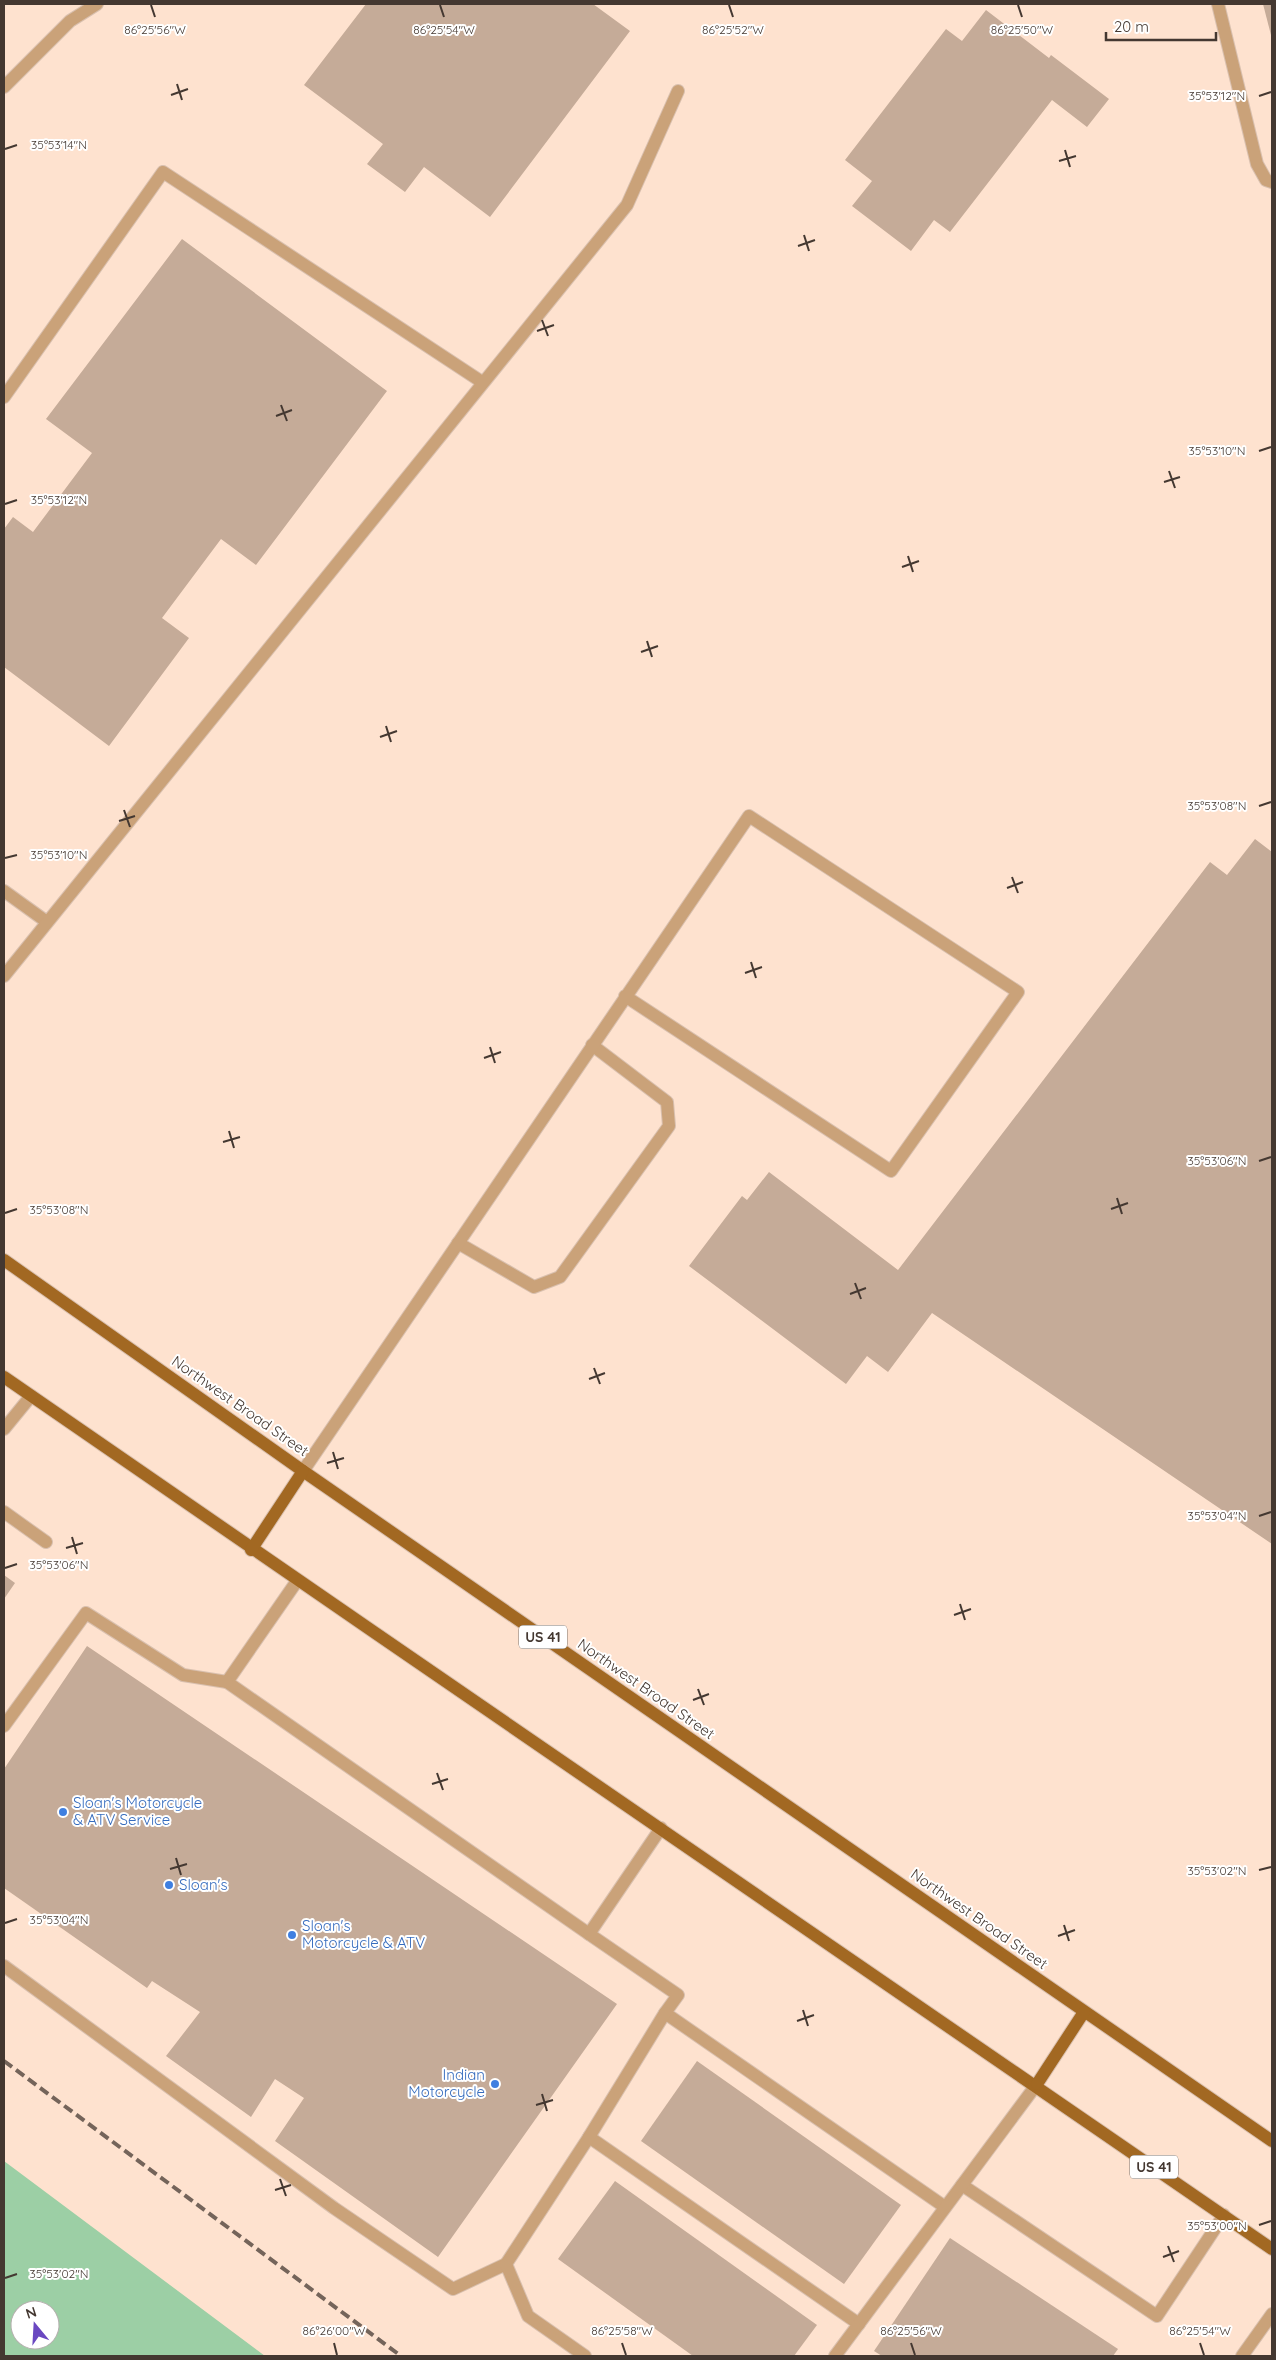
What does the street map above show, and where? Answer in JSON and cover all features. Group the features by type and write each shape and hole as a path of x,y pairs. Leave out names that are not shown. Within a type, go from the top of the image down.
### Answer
{"main road":[{"name":"Northwest Broad Street","path":"4,1260 303,1470 1272,2141"},
{"name":"US 41","path":"4,1378 251,1550 1037,2084 1272,2249"},
{"path":"251,1550 303,1470"},
{"path":"1037,2084 1084,2012"}],"street":[{"path":"4,88 70,21 97,4"},
{"path":"1218,4 1256,164 1266,180 1272,182"},
{"path":"4,976 482,382 627,205 678,91"},
{"path":"4,398 163,172 482,382"},
{"path":"303,1470 625,996 749,816 1018,992 890,1170 625,996"},
{"path":"4,891 47,922"},
{"path":"458,1243 534,1286 560,1277 669,1126 667,1102 592,1045"},
{"path":"4,1429 31,1396"},
{"path":"4,1512 46,1542"},
{"path":"227,1682 297,1581"},
{"path":"4,1726 86,1613 182,1675 227,1682 678,1995 589,2137 506,2264 453,2289 334,2208 4,1966"},
{"path":"589,1934 661,1828"},
{"path":"665,2014 945,2207"},
{"path":"835,2356 1037,2084"},
{"path":"589,2137 859,2324"},
{"path":"962,2185 1156,2316 1224,2215"},
{"path":"506,2264 528,2316 586,2356"},
{"path":"1242,2356 1272,2314"}],"green space":[{"path":"4,2161 265,2356 4,2356"}],"building":[{"path":"366,4 593,4 630,31 490,217 424,167 405,192 367,164 383,144 304,85"},
{"path":"1263,4 1272,4 1272,39"},
{"path":"986,10 1049,58 1051,55 1109,99 1087,127 1052,100 950,232 934,220 911,251 852,206 872,181 845,160 946,29 962,41"},
{"path":"182,239 387,391 256,565 221,539 162,618 189,638 109,746 4,667 4,529 13,517 33,532 92,453 46,419"},
{"path":"1255,839 1272,852 1272,1544 932,1313 888,1372 867,1356 846,1384 689,1266 742,1196 747,1200 769,1172 898,1270 1210,862 1227,875"},
{"path":"4,1575 15,1583 4,1599"},
{"name":"Sloan's Motorcycle & ATV","path":"87,1646 617,2004 438,2257 275,2141 304,2098 275,2079 251,2117 166,2056 200,2012 152,1981 147,1988 4,1888 4,1769"},
{"path":"697,2061 901,2205 844,2284 641,2141"},
{"path":"615,2181 817,2325 794,2356 693,2356 558,2259"},
{"path":"950,2238 1118,2349 1113,2356 882,2356 874,2351"}],"railway":[{"path":"4,2061 401,2356"}],"place":[{"name":"Sloan's Motorcycle & ATV Service","path":"63,1812"},
{"name":"Sloan's","path":"169,1885"},
{"name":"Sloan's Motorcycle & ATV","path":"292,1935"},
{"name":"Indian Motorcycle","path":"495,2084"}]}
